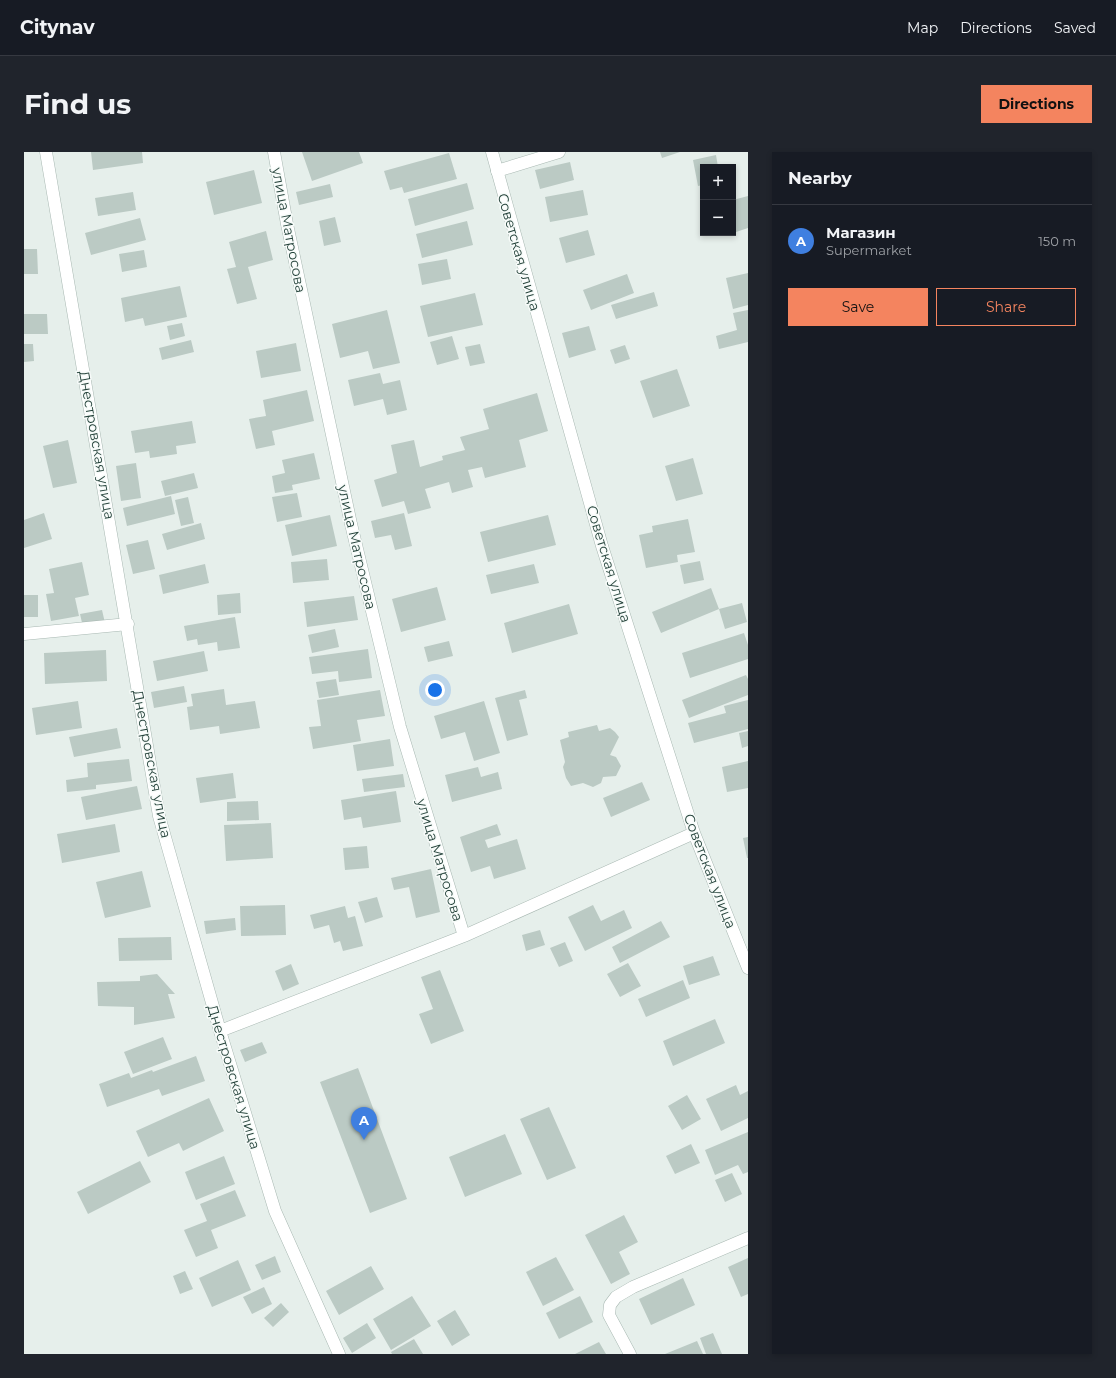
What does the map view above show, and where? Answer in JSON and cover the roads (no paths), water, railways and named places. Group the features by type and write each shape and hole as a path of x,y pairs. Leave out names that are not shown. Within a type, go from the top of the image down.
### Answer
{"street":[{"name":"Днестровская улица","path":"46,152 128,624 159,816 220,1032 275,1211 339,1354"},
{"name":"улица Матросова","path":"274,152 287,224 351,524 380,645 400,727 464,936"},
{"name":"Советская улица","path":"492,152 602,546 694,833 748,968"},
{"path":"497,171 559,152"},
{"path":"24,634 128,624"},
{"path":"220,1032 464,936 694,833"},
{"path":"630,1354 609,1315 610,1305 616,1297 632,1287 748,1238"}],"place":[{"name":"Магазин","path":"364,1140"}]}
